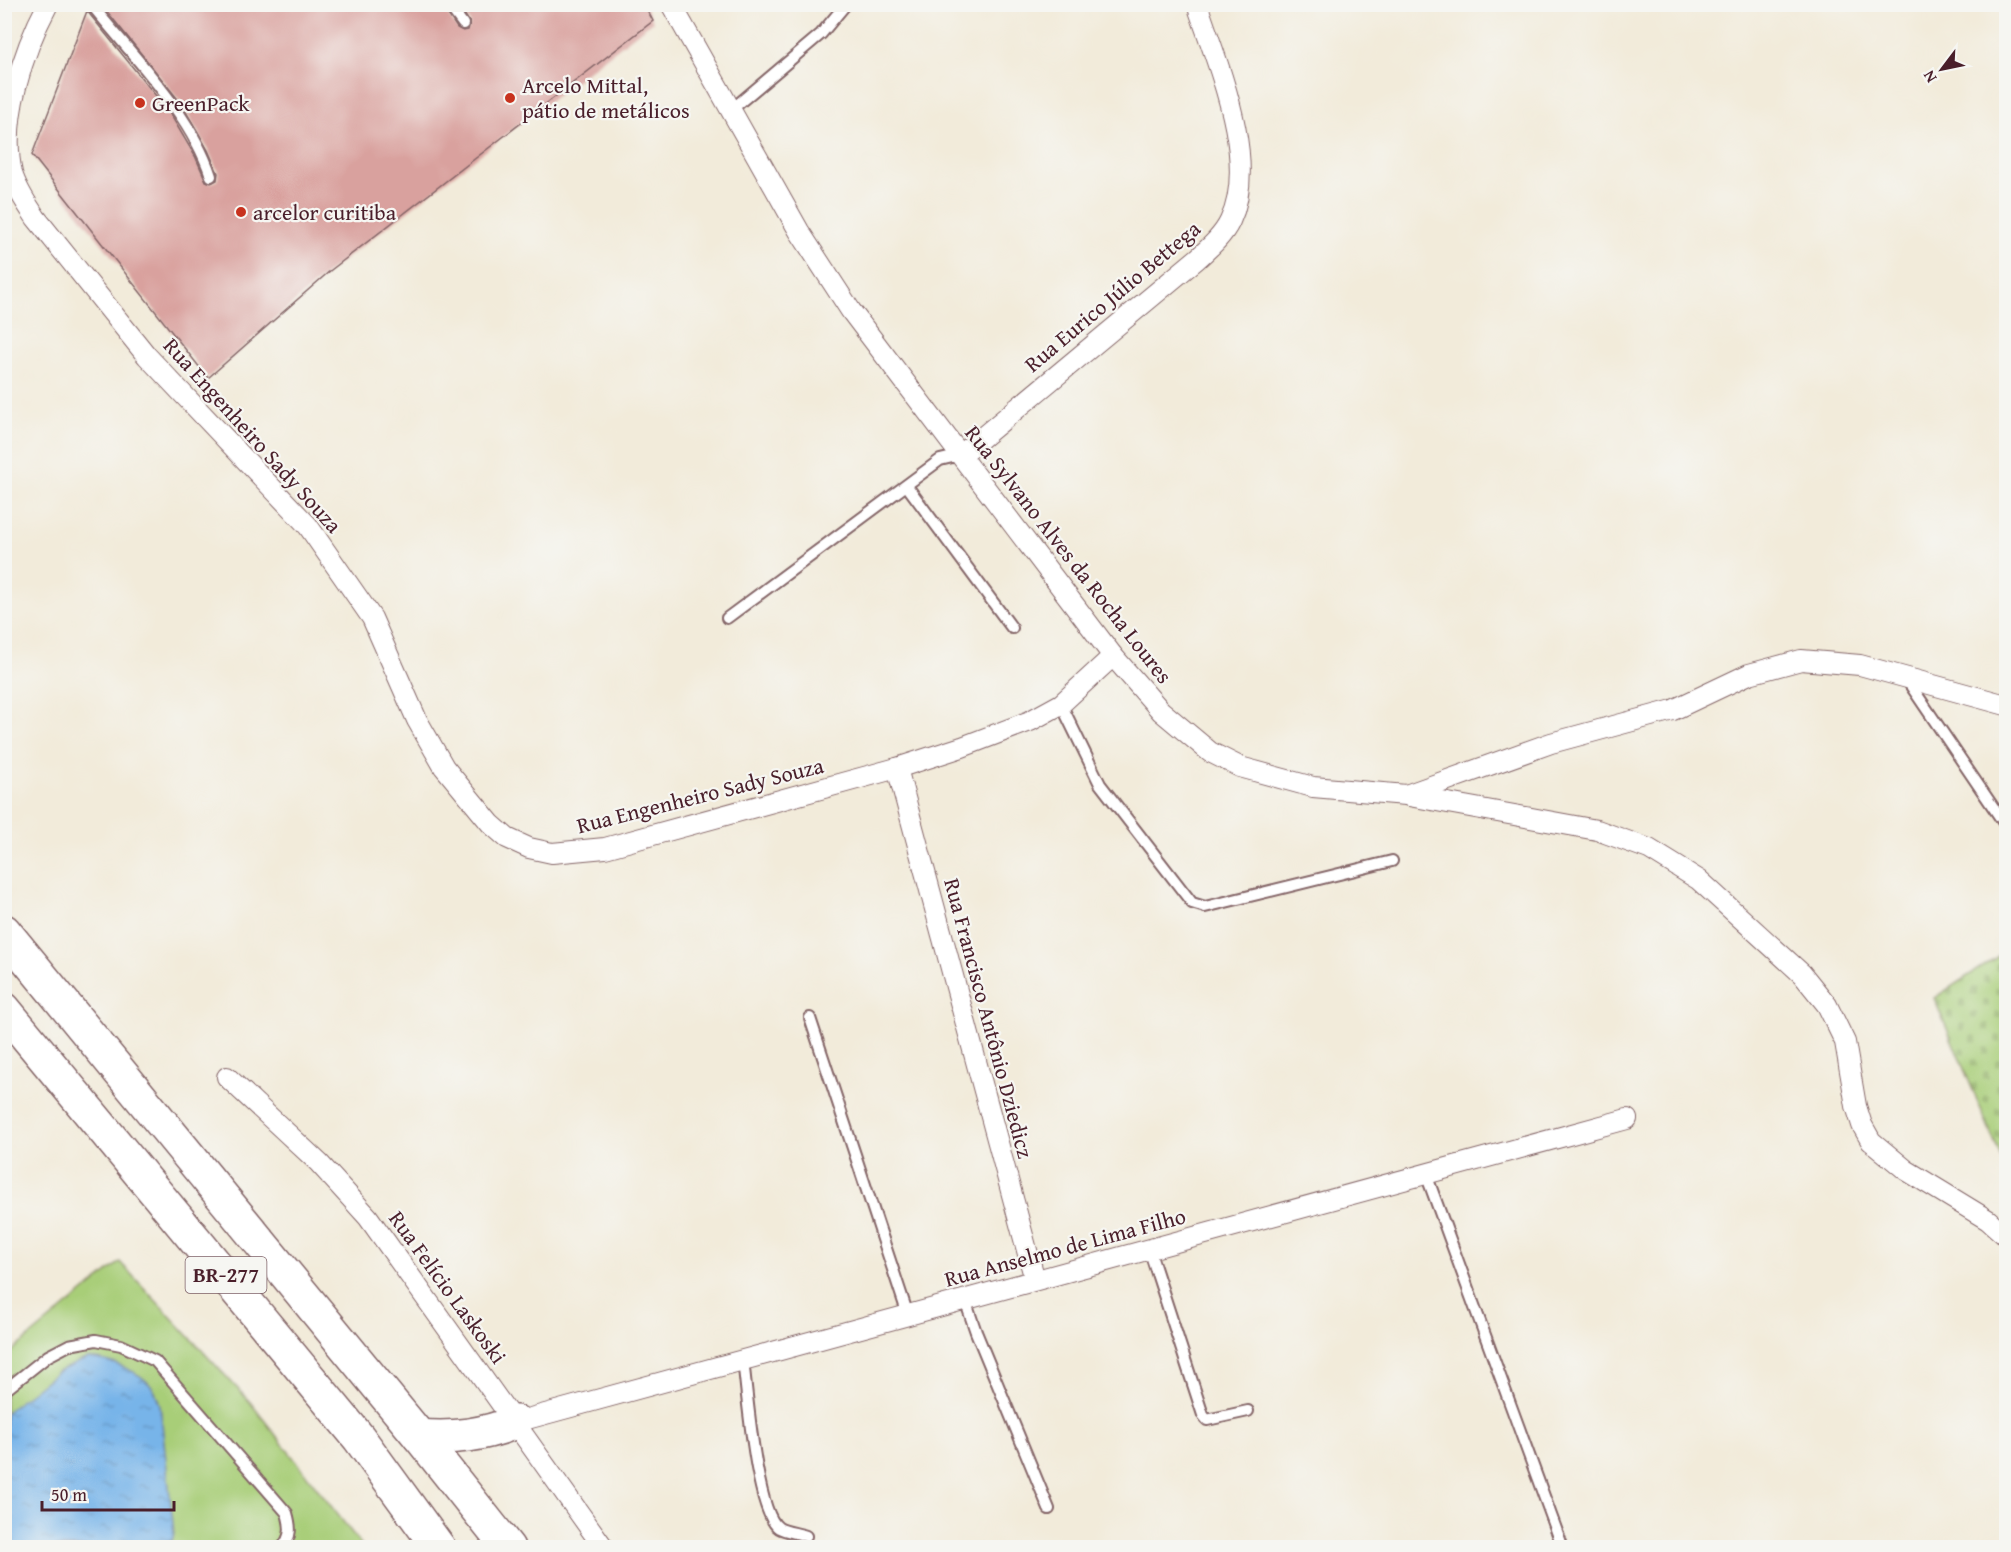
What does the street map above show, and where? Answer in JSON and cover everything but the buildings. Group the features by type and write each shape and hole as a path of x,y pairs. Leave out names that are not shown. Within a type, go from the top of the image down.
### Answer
{"highway":[{"path":"4,910 174,1122 273,1259"},
{"name":"BR-277","path":"4,932 420,1436 508,1548"},
{"name":"BR-277","path":"4,1008 359,1438 440,1548"},
{"path":"420,1436 466,1437 486,1433 516,1422"}],"street":[{"name":"Rua Engenheiro Sady Souza","path":"48,4 38,22 20,73 8,122 12,173 36,218 147,356 308,526 372,618 428,742 444,767 491,824 507,838 529,848 552,853 579,853 605,848 897,768 996,735 1061,704 1113,656"},
{"name":"Rua Sylvano Alves da Rocha Loures","path":"671,4 815,258 851,311 1113,656 1161,711 1210,752 1275,778 1313,787 1406,795 1551,743 1673,710 1749,674 1801,660 1833,661 1905,677 2007,705"},
{"name":"Rua Eurico Júlio Bettega","path":"961,455 1197,259 1218,239 1230,220 1237,198 1238,151 1222,82 1197,4"},
{"name":"Rua Francisco Antônio Dziedicz","path":"897,768 1035,1280"},
{"path":"1406,795 1597,830 1649,849 1699,880 1794,966 1827,1005 1845,1042 1856,1106 1862,1125 1871,1141 1906,1170 1988,1220 2007,1236"},
{"name":"Rua Felício Laskoski","path":"227,1077 319,1163 349,1195 394,1253 604,1548"},
{"name":"Rua Anselmo de Lima Filho","path":"516,1422 1627,1119"}],"lane":[{"path":"91,4 187,124 202,150 211,176"},
{"path":"448,4 463,24"},
{"path":"730,110 820,34 846,4"},
{"path":"727,618 940,460 961,455"},
{"path":"907,486 1012,628"},
{"path":"1905,677 2007,826"},
{"path":"1061,704 1100,784 1192,903 1205,907 1392,861"},
{"path":"810,1018 908,1315"},
{"path":"1426,1174 1563,1548"},
{"path":"1149,1249 1203,1415 1207,1420 1214,1420 1248,1412"},
{"path":"965,1300 975,1332 1049,1509"},
{"path":"4,1391 48,1356 69,1345 96,1340 121,1345 155,1361 287,1513 291,1527 289,1539 282,1548"},
{"path":"743,1360 758,1477 768,1514 778,1527 806,1536"}],"green space":[{"path":"2006,951 2006,1169 1934,998"},
{"path":"120,1262 250,1402 363,1547 5,1548 5,1357"}],"water":[{"path":"88,1358 105,1361 132,1371 146,1381 156,1393 160,1405 174,1533 172,1541 157,1548 5,1547 5,1413 57,1372"}],"place":[{"name":"Arcelo Mittal, pátio de metálicos","path":"510,98"},
{"name":"GreenPack","path":"140,103"},
{"name":"arcelor curitiba","path":"241,212"}]}
